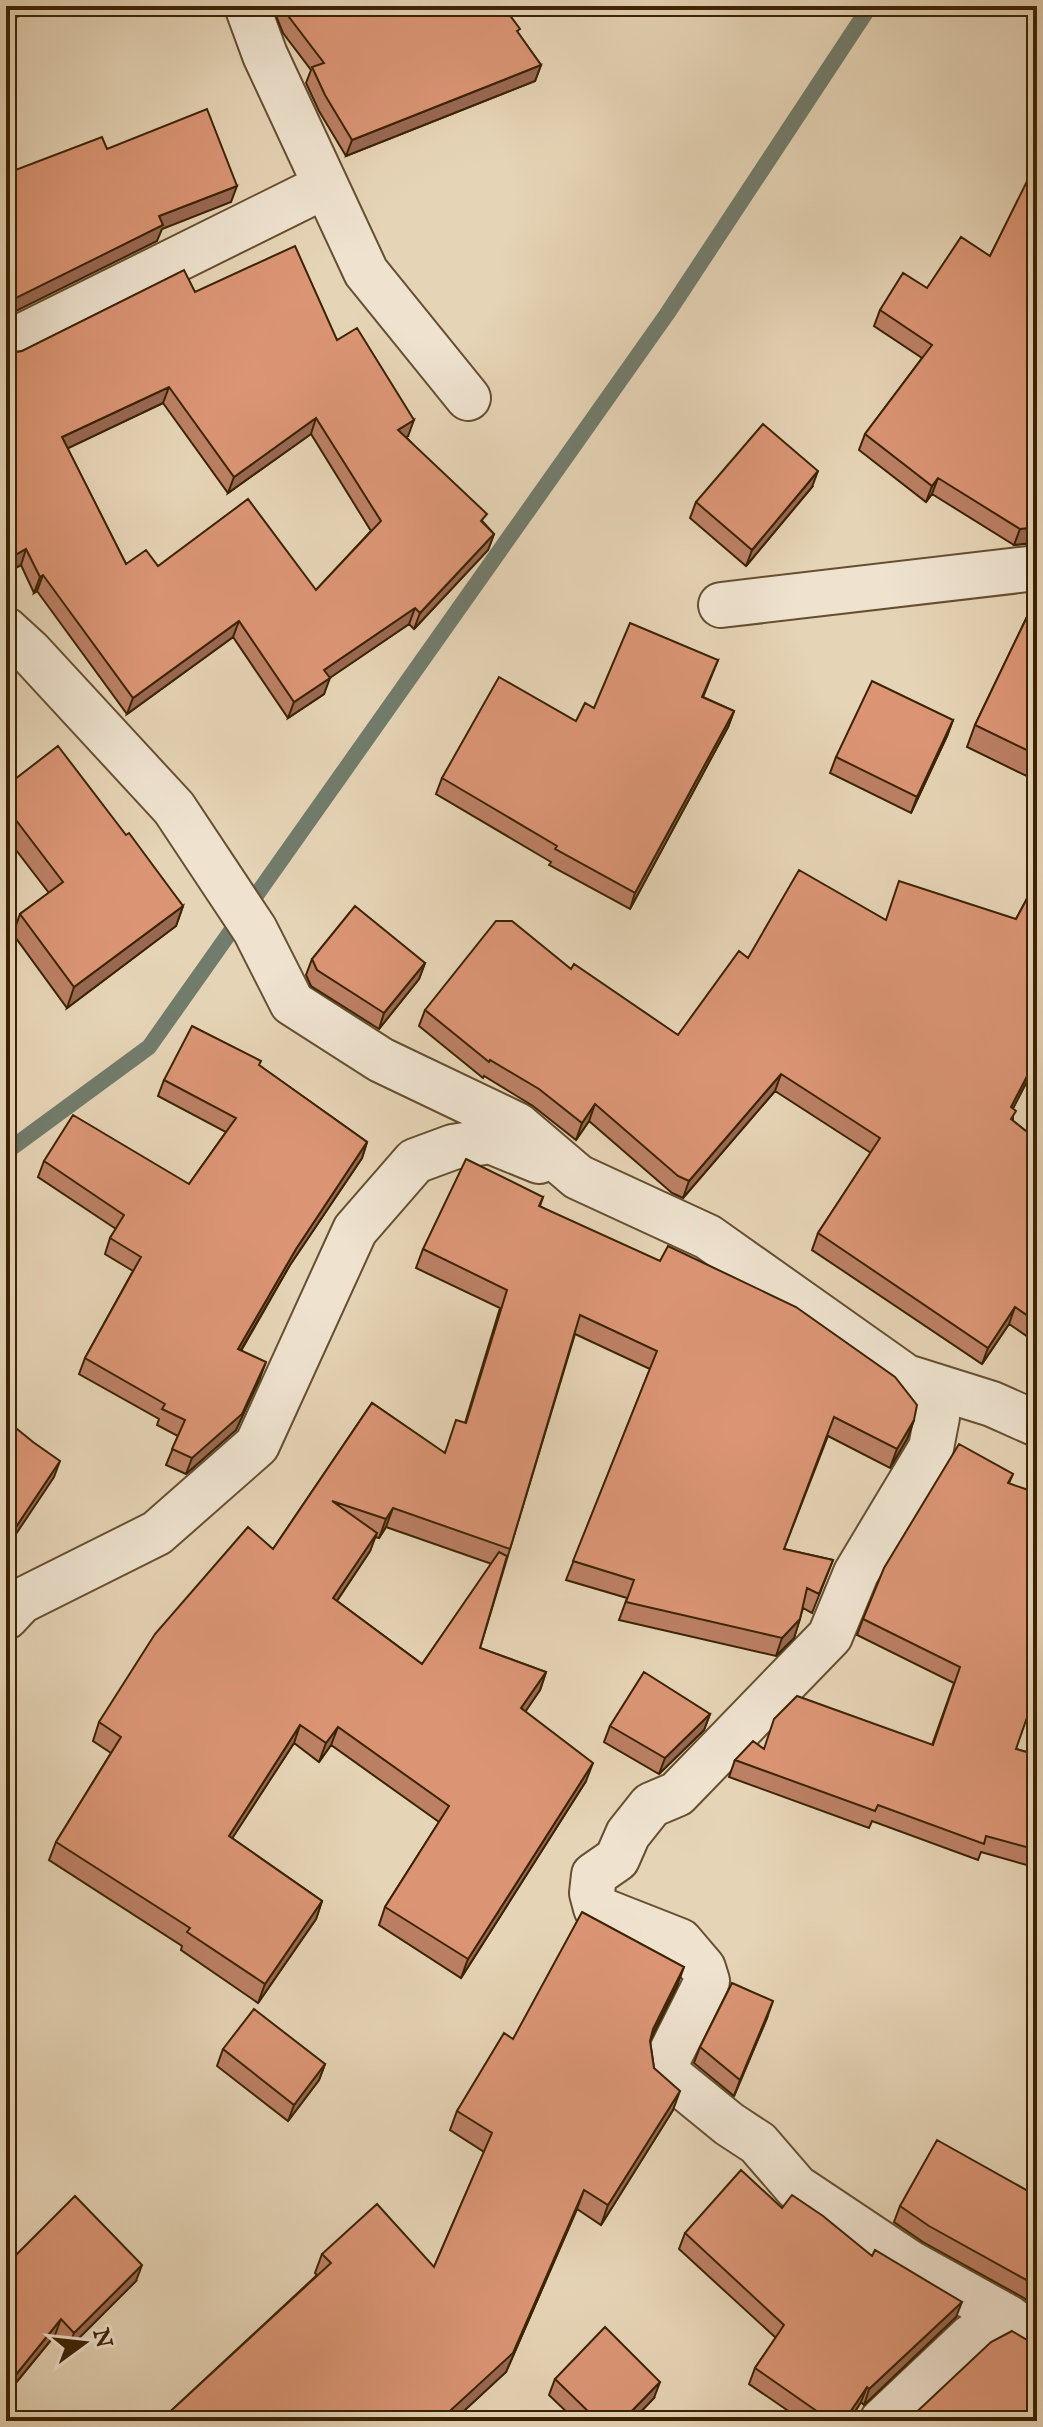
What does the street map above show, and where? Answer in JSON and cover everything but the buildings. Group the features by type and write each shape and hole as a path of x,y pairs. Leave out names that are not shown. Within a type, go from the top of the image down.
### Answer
{"street":[{"path":"247,6 265,55 366,272 468,398"},
{"path":"6,344 325,186"},
{"path":"721,605 1037,568"},
{"path":"6,630 174,808 245,914 292,1003 381,1060 517,1125 578,1177"},
{"path":"6,1617 21,1601 157,1533 257,1445 355,1230 415,1161 453,1147 490,1141 578,1177 708,1237 906,1377 937,1417 931,1448 856,1573 830,1636 677,1794 651,1805 628,1834 617,1859 594,1875 592,1893 596,1908 680,1941 703,1968 707,1981 668,2059 669,2075 729,2124 758,2143 796,2187 910,2263 1023,2328"},
{"path":"906,1377 992,1404 1037,1424"},
{"path":"882,2421 971,2337 1023,2328"}],"waterway":[{"path":"6,1152 149,1047 667,314 870,6"}]}
